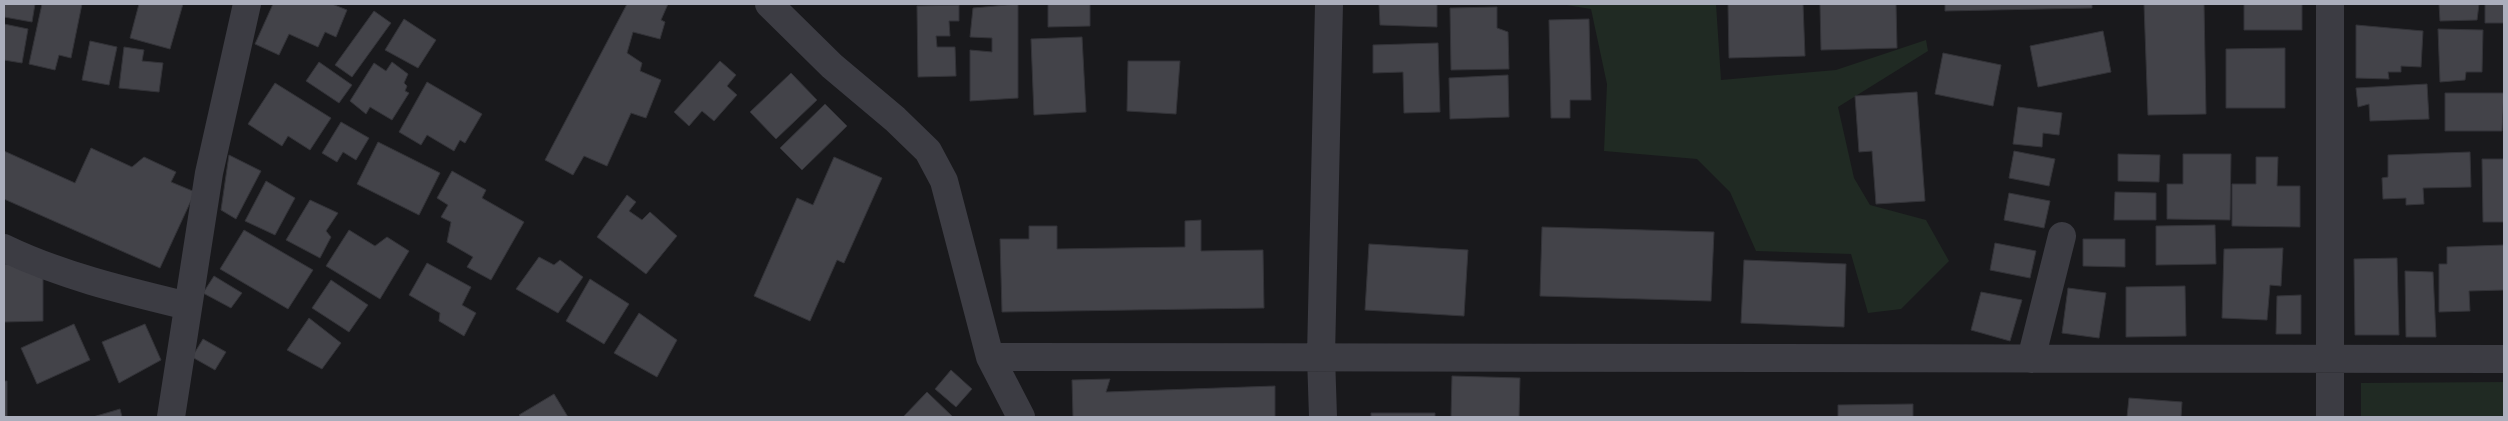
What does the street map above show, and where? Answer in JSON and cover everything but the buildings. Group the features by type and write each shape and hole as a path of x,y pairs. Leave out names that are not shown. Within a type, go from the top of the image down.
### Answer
{"street":[{"path":"172,417 209,173 247,4"},
{"path":"769,4 832,66 895,119 928,151 944,181 955,230 990,356 1021,417"},
{"path":"1323,417 1321,356 1328,4"},
{"path":"2330,4 2330,417"},
{"path":"2031,359 2062,236"},
{"path":"4,248 23,257 110,287 188,306"},
{"path":"990,356 2504,359"}],"shaded area":[{"path":"1560,4 1716,4 1721,80 1836,70 1926,40 1928,51 1838,107 1854,178 1870,205 1926,220 1949,261 1901,309 1868,313 1851,254 1756,251 1730,192 1697,159 1604,151 1607,84 1591,9"},
{"path":"2504,382 2504,417 2361,417 2361,383"}]}
